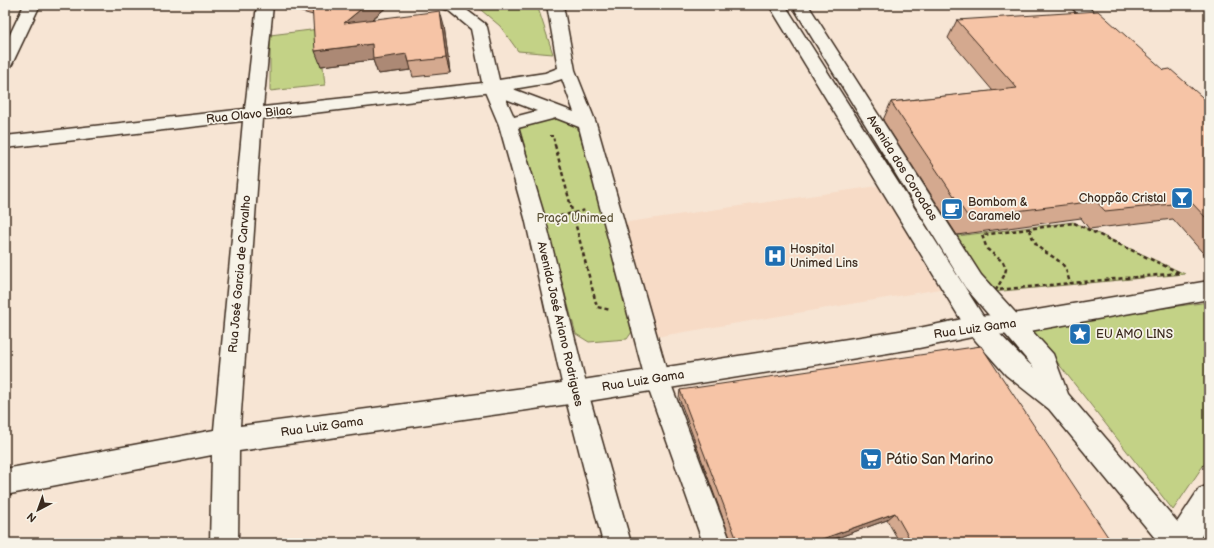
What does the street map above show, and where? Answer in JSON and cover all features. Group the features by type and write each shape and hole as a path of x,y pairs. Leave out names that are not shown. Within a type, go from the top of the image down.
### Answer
{"street":[{"path":"5,62 32,5"},
{"name":"Rua José Garcia de Carvalho","path":"224,543 226,440 253,115 265,5"},
{"name":"Avenida José Ariano Rodrigues","path":"447,5 453,7 479,28 492,87 508,125 536,218 576,392 616,543"},
{"path":"555,5 567,70 587,123 657,379 717,543"},
{"name":"Avenida dos Coroados","path":"777,5 977,326 1015,367 1058,401"},
{"name":"Avenida dos Coroados","path":"800,5 973,281 1013,324 1044,361 1058,401"},
{"path":"1078,5 1116,40"},
{"name":"Rua Olavo Bilac","path":"5,142 492,87 549,78 567,70"},
{"path":"492,87 528,102 587,123"},
{"path":"508,125 557,112"},
{"name":"Rua Luiz Gama","path":"5,482 226,440 576,392 919,338 977,326 1013,324 1209,290"},
{"path":"1058,401 1179,543 1209,499"}],"path":[{"path":"545,135 553,136 597,307 617,312"},
{"path":"536,218 544,218 588,210"},
{"path":"1074,223 1180,273 1070,283 996,290 1006,274 1006,269 1004,262 987,250 982,235 1074,223"},
{"path":"1030,229 1034,244 1041,251 1063,266 1068,273 1070,283"}],"shaded area":[{"name":"Hospital Unimed Lins","path":"878,186 940,289 655,337 621,223"}],"green space":[{"path":"475,5 537,5 553,54 518,51 500,26"},
{"path":"319,29 325,85 270,91 270,35"},
{"name":"Praça Unimed","path":"565,119 576,124 603,207 634,329 627,339 589,342 576,334 519,126 532,121"},
{"path":"1073,222 1185,274 992,292 957,236"},
{"path":"1209,302 1209,457 1173,510 1029,326"}],"building":[{"path":"312,5 366,5 344,23 440,11 446,58 409,62 407,54 373,59 372,44 315,51"},
{"path":"1098,11 1164,70 1170,69 1209,103 1209,221 1191,202 1105,211 1096,201 968,217 891,102 1017,88 957,20"},
{"name":"Pátio San Marino","path":"981,346 1112,543 912,543 895,513 811,543 738,543 680,390"}],"place":[{"name":"Choppão Cristal","path":"1182,198"},
{"name":"Bombom & Caramelo","path":"952,209"},
{"name":"Hospital Unimed Lins","path":"775,256"},
{"name":"EU AMO LINS","path":"1080,334"},
{"name":"Pátio San Marino","path":"871,459"}]}
